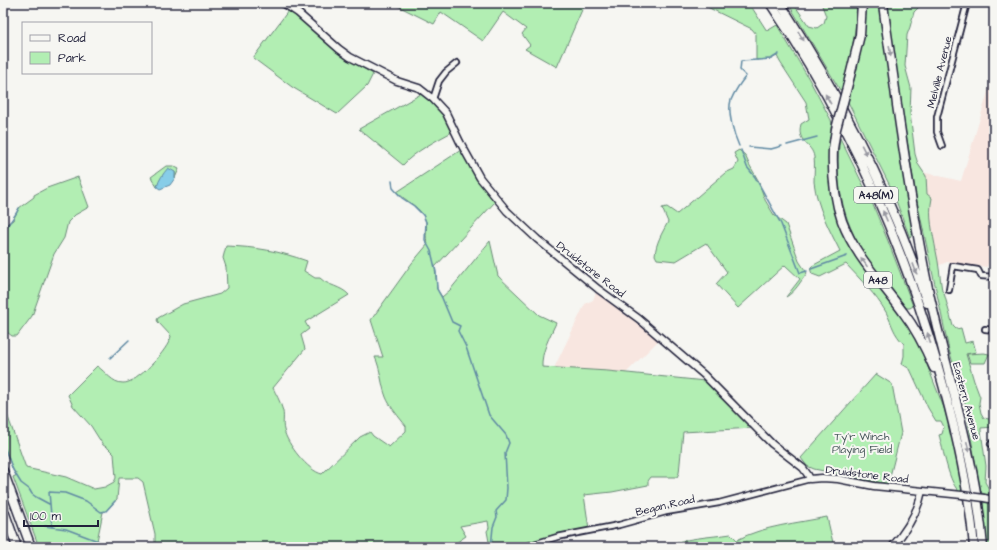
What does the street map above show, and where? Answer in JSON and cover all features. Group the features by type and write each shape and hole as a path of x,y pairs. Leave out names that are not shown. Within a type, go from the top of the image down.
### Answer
{"highway":[{"name":"A48(M)","path":"770,3 818,81 853,147 874,192 896,242 918,304 948,402"},
{"name":"A48(M)","path":"780,3 824,75 874,170 912,261 944,355"},
{"name":"A48","path":"862,3 860,35 836,128 833,149 834,184 839,210 847,232 862,259 912,325 930,360 948,402"},
{"path":"883,3 909,187 928,287 944,355"},
{"name":"Eastern Avenue","path":"944,355 970,454 978,500 983,547"},
{"name":"Eastern Avenue","path":"948,402 966,485 974,547"},
{"path":"3,471 31,547"},
{"path":"3,508 17,547"}],"street":[{"name":"Druidstone Road","path":"283,3 298,13 350,57 399,82 418,88 433,99 446,113 480,178 507,211 598,289 639,319 704,375 772,444 803,468 810,480 822,478 832,479 874,486 994,500"},
{"name":"Melville Avenue","path":"942,146 937,132 937,117 967,3"},
{"path":"985,3 994,4"},
{"path":"433,99 439,81 446,72 457,63"},
{"path":"950,290 952,266 978,270 981,276 994,277"},
{"path":"985,329 994,330"},
{"name":"Began Road","path":"524,547 558,537 619,525 666,512 719,503 810,480"},
{"path":"892,547 908,528 922,491"}],"shaded area":[{"path":"994,72 994,265 988,264 987,267 947,262 938,266 917,171 961,181"},
{"path":"596,292 659,340 626,373 554,368 585,304 593,300"}],"green space":[{"path":"392,3 585,3 557,67 525,49 530,45 522,34 526,29 503,12 483,41 441,12 434,24"},
{"path":"699,3 749,3 767,31 777,25 831,120 833,129 829,152 830,184 835,211 893,304 911,329 922,352 944,408 950,428 963,489 960,492 953,482 947,466 939,435 942,434 944,427 941,421 936,421 928,408 910,369 902,364 904,344 895,333 886,312 878,299 846,264 820,277 812,274 810,268 812,266 840,251 824,218 818,200 814,182 813,152 802,139 801,135 801,124 809,119 806,102 777,56 771,59 756,60 756,34 752,29"},
{"path":"788,3 793,3 809,26 817,28 824,23 826,16 821,3 857,3 856,25 848,68 842,89 840,90"},
{"path":"866,3 878,3 914,231 910,238 892,190 848,102 863,39"},
{"path":"887,3 894,3 895,5 904,3 923,3 914,12 907,35 905,66 911,88 910,113 915,154 918,164 926,176 927,194 932,198 931,224 942,291 944,293 953,326 956,329 961,328 965,343 973,341 976,352 966,354 980,397 979,403 981,413 984,418 994,420 994,427 981,428 986,466 985,482 990,491 987,496 983,495 980,489 964,398 949,350 917,201 897,80"},
{"path":"288,11 296,14 351,61 373,74 367,86 337,114 292,87 253,58"},
{"path":"421,94 437,106 452,132 419,151 403,165 359,129"},
{"path":"840,138 873,205 888,241 913,306 910,308 906,308 875,269 857,242 851,228 845,213 839,184 838,153"},
{"path":"461,150 479,182 495,202 435,267 437,289 442,297 450,290 490,241 498,276 539,315 556,323 544,350 542,367 608,371 705,381 753,428 683,432 679,473 677,477 651,477 648,481 648,485 612,492 584,495 589,529 552,536 516,547 490,547 487,531 489,528 488,521 460,526 466,536 450,547 155,547 155,534 143,482 138,478 119,478 117,499 106,511 103,512 97,541 102,543 101,547 39,547 13,477 17,475 13,470 3,444 3,403 26,468 66,477 94,489 105,487 114,482 116,478 114,454 103,445 91,426 73,406 68,395 97,366 112,379 119,383 123,383 129,382 136,378 152,365 165,349 171,336 158,322 158,318 183,304 220,294 227,288 226,267 223,258 226,246 267,250 307,261 304,271 315,278 320,278 349,295 305,322 309,329 301,335 305,349 273,388 283,411 283,427 286,436 299,456 316,472 322,474 360,437 370,432 373,436 389,447 406,431 406,426 395,412 384,392 379,367 375,357 383,357 371,320 412,263 428,244 426,239 426,225 424,217 418,209 397,192"},
{"path":"739,150 745,155 758,180 765,200 774,215 786,224 799,261 807,273 795,289 786,297 800,279 785,265 738,308 716,284 727,272 706,243 676,261 657,259 655,255 658,242 668,222 662,208 667,207 677,214 725,173 734,169 738,162 734,153"},
{"path":"166,166 173,166 179,169 175,178 175,172 158,184 157,187 151,177"},
{"path":"78,177 89,207 75,215 68,222 64,238 54,254 32,316 17,336 12,336 3,329 3,231 8,223 13,220 19,208 34,197 34,195 47,188"},
{"path":"967,354 989,354 985,363 970,363"},
{"name":"Ty'r Winch Playing Field","path":"876,374 892,384 901,433 888,484 814,469 807,466 801,458"},
{"path":"983,503 992,503 994,513 994,547 987,547"},
{"path":"827,517 834,547 664,547 688,540 731,534 737,540 769,528"}],"water":[{"path":"168,168 175,172 175,178 170,185 160,189 157,187 158,184"}],"waterway":[{"path":"739,146 732,123 730,105 734,94 746,76 740,70 741,61 771,59 779,54"},
{"path":"787,145 817,137"},
{"path":"749,147 771,149 782,146"},
{"path":"741,150 747,167 755,177 781,224 800,273 807,271"},
{"path":"392,181 393,188 402,198 414,206 423,215 426,222 425,240 431,251 436,272 437,289 452,322 460,326 458,331 466,347 489,415 506,435 509,443 505,453 507,488 506,500 496,511 497,517 493,527 491,547"},
{"path":"3,231 19,208"},
{"path":"811,269 847,256"},
{"path":"110,358 129,340"},
{"path":"3,444 13,470 21,483 29,489 32,494 49,504"},
{"path":"52,527 49,492 65,493 86,501 101,512 106,511 115,501"},
{"path":"45,526 66,529 114,547"}]}
